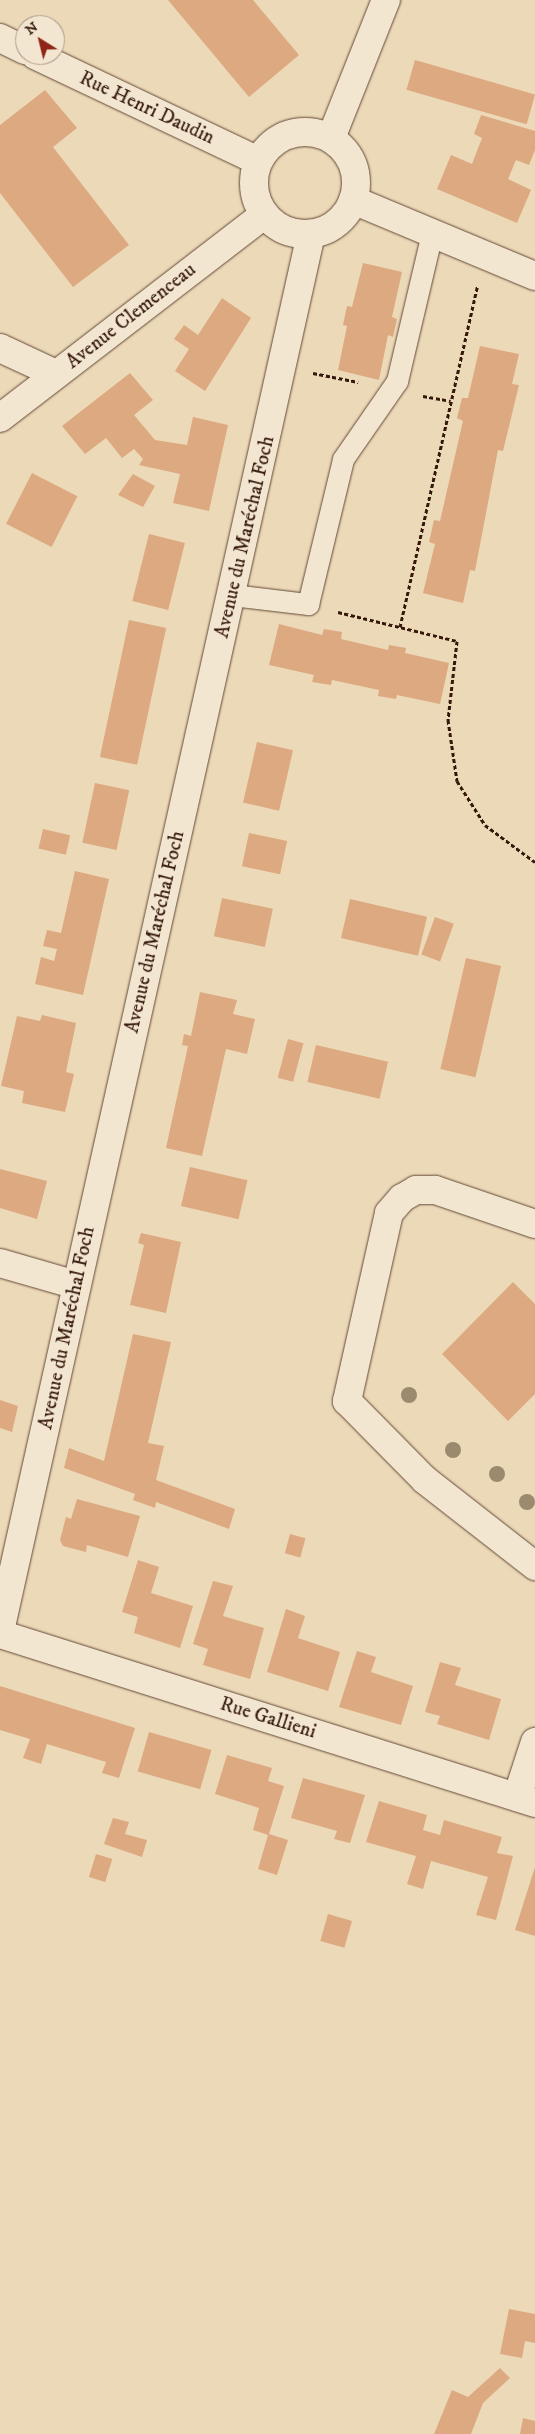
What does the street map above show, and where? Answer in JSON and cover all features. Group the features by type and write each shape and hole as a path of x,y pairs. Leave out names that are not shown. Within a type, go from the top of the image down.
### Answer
{"street":[{"path":"331,138 386,0"},
{"path":"0,38 15,45"},
{"name":"Rue Henri Daudin","path":"56,65 258,161"},
{"path":"297,132 314,132 331,138 344,150 353,165 356,182 353,200 337,223 311,234 294,234 277,227 264,216 253,189 258,161 267,147 297,132"},
{"path":"353,200 535,276"},
{"name":"Avenue Clemenceau","path":"0,418 264,216"},
{"name":"Avenue du Maréchal Foch","path":"0,1633 311,234"},
{"path":"0,348 56,374"},
{"path":"535,1224 435,1190 416,1190 402,1198 389,1213 347,1400 425,1480 535,1566"},
{"path":"0,1263 76,1285"},
{"name":"Rue Gallieni","path":"0,1633 526,1800"},
{"path":"526,1800 535,1742"}],"lane":[{"path":"232,595 308,604 344,459 397,381 432,233"}],"path":[{"path":"400,627 480,276"},
{"path":"308,604 457,641 448,720 457,781 485,825 535,862"}],"building":[{"path":"168,0 253,0 299,55 249,97"},
{"path":"415,60 535,94 527,124 406,90"},
{"path":"45,90 77,128 53,147 129,245 73,287 0,193 0,125"},
{"path":"481,115 535,131 535,150 529,165 516,160 508,179 531,190 517,223 437,189 451,155 472,164 482,138 474,134"},
{"path":"363,263 402,272 392,317 397,319 393,337 388,335 379,380 338,370 347,326 343,325 347,306 352,307"},
{"path":"222,298 251,318 205,391 175,371 189,349 174,339 184,325 198,335"},
{"path":"480,346 519,354 512,384 519,385 503,451 498,450 475,571 470,570 463,603 423,593 435,544 429,542 434,520 440,521 463,421 457,418 462,398 468,398"},
{"path":"130,373 153,400 134,415 155,440 187,445 193,417 228,425 209,511 173,503 180,474 139,465 143,459 134,449 122,458 106,438 85,454 62,426"},
{"path":"32,473 77,496 52,547 6,524"},
{"path":"133,474 155,486 143,507 118,495"},
{"path":"149,534 185,543 168,610 132,601"},
{"path":"129,620 166,628 137,765 100,757"},
{"path":"279,624 322,635 324,629 342,632 341,639 388,650 389,645 406,648 405,653 449,663 440,704 397,695 396,699 378,696 379,690 332,680 331,685 312,682 314,675 269,665"},
{"path":"257,742 293,750 279,811 243,802"},
{"path":"95,783 129,790 117,850 82,843"},
{"path":"43,829 70,835 66,855 39,848"},
{"path":"249,833 287,841 280,874 242,866"},
{"path":"75,871 109,879 83,995 35,984 41,957 54,961 57,949 43,946 47,930 61,933"},
{"path":"222,898 273,909 265,947 214,936"},
{"path":"350,899 427,917 418,956 341,938"},
{"path":"435,917 454,924 440,961 421,955"},
{"path":"466,958 501,966 475,1077 440,1069"},
{"path":"200,992 237,1000 233,1014 255,1019 247,1054 226,1049 202,1156 166,1148 188,1046 182,1045 184,1034 191,1036"},
{"path":"42,1015 76,1023 66,1072 74,1074 65,1112 22,1103 24,1091 1,1086 17,1016 40,1021"},
{"path":"288,1039 303,1043 293,1082 278,1078"},
{"path":"316,1045 388,1062 380,1099 307,1082"},
{"path":"190,1167 247,1180 238,1219 181,1206"},
{"path":"0,1169 47,1181 37,1219 0,1208"},
{"path":"141,1233 181,1242 166,1313 130,1305 144,1245 138,1243"},
{"path":"513,1282 535,1304 535,1394 508,1421 442,1354"},
{"path":"133,1334 171,1342 148,1443 164,1446 156,1480 235,1509 229,1529 156,1502 155,1508 133,1500 135,1494 64,1468 69,1448 104,1461"},
{"path":"0,1400 18,1406 12,1432 0,1428"},
{"path":"77,1499 140,1516 128,1557 87,1545 86,1552 63,1546 60,1540 66,1517 71,1519"},
{"path":"290,1534 305,1538 300,1557 285,1553"},
{"path":"138,1560 159,1567 151,1593 193,1606 180,1648 134,1633 138,1617 122,1612"},
{"path":"213,1581 233,1586 223,1616 264,1628 250,1679 203,1665 208,1649 193,1644"},
{"path":"286,1609 305,1616 298,1638 340,1652 328,1691 267,1672"},
{"path":"357,1651 376,1657 371,1672 413,1686 401,1725 339,1707"},
{"path":"440,1662 461,1668 455,1685 501,1699 489,1740 437,1724 440,1716 425,1712"},
{"path":"0,1686 135,1728 119,1778 102,1773 106,1762 47,1744 41,1764 23,1758 30,1739 0,1730"},
{"path":"149,1732 211,1750 200,1789 138,1771"},
{"path":"227,1755 272,1768 268,1781 284,1786 269,1834 288,1840 277,1875 258,1869 268,1835 253,1830 259,1808 215,1794"},
{"path":"303,1778 365,1795 350,1843 334,1839 337,1831 291,1818"},
{"path":"379,1801 427,1815 423,1830 440,1835 444,1820 502,1837 497,1853 513,1856 496,1920 476,1915 488,1877 431,1861 423,1889 407,1884 416,1856 366,1842"},
{"path":"113,1818 129,1822 125,1834 147,1840 142,1857 104,1844"},
{"path":"96,1854 112,1859 105,1882 89,1877"},
{"path":"535,1867 535,1936 515,1930"},
{"path":"328,1914 352,1921 344,1948 320,1941"},
{"path":"509,2309 535,2314 535,2343 525,2341 522,2358 500,2354"},
{"path":"500,2368 510,2378 483,2403 471,2434 434,2434 452,2390 468,2397"},
{"path":"523,2418 535,2421 535,2434 520,2434"}]}
